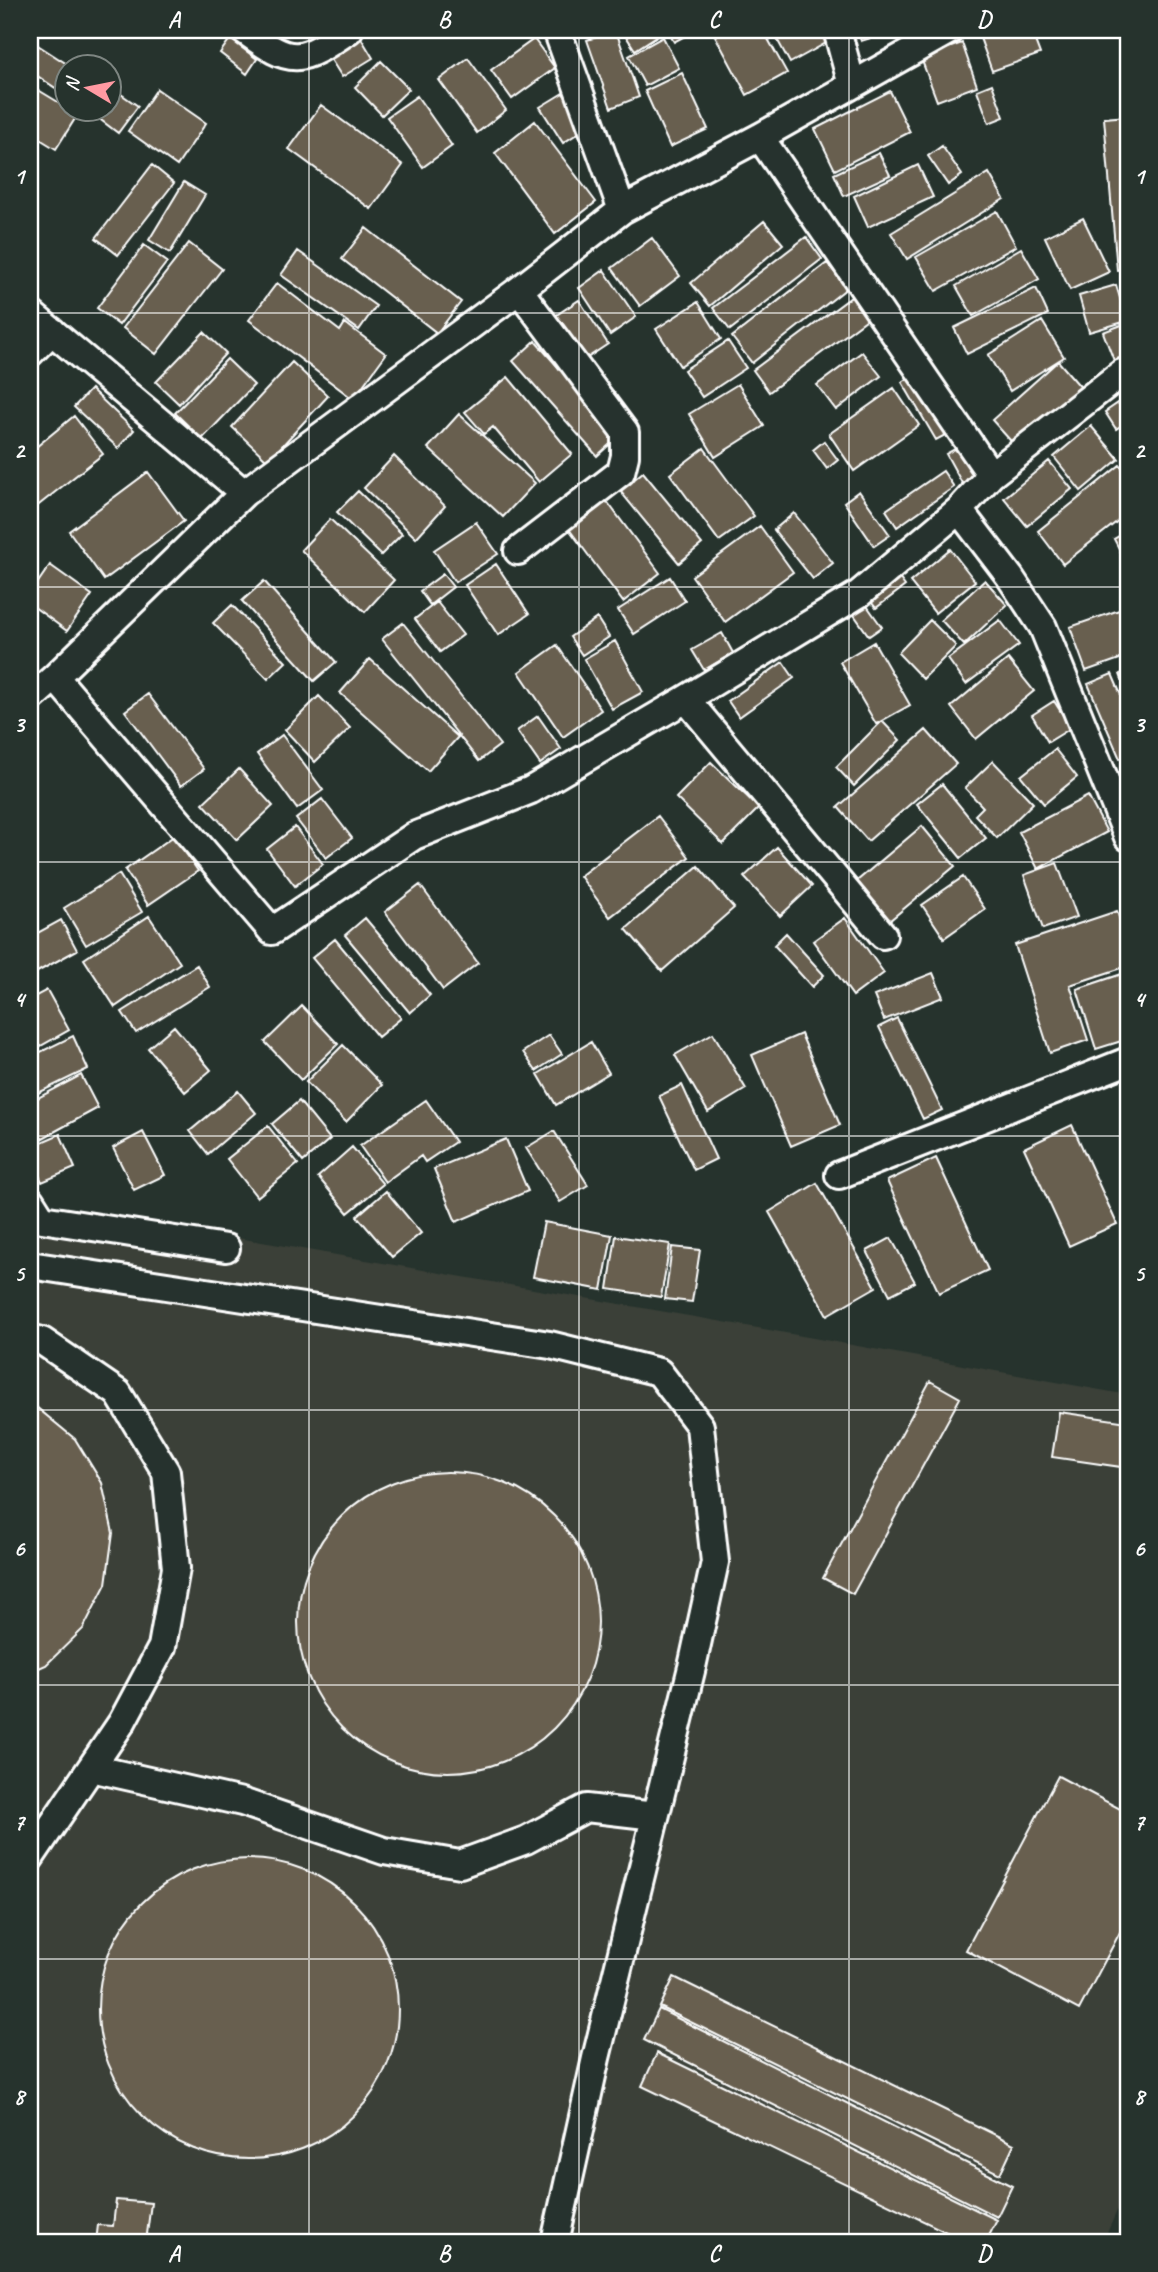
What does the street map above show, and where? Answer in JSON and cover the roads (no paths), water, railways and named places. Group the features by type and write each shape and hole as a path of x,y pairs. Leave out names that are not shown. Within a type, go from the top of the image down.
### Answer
{"street":[{"path":"244,30 268,48 288,57 313,54 349,30"},
{"path":"557,30 622,210"},
{"path":"837,30 852,85"},
{"path":"30,699 244,493 519,290 622,210 760,137 950,30"},
{"path":"760,137 991,475"},
{"path":"518,551 621,472 625,456 625,432 519,290"},
{"path":"30,313 244,493"},
{"path":"30,353 52,331"},
{"path":"55,677 272,931 414,836 531,790 859,594 959,510 991,475 1128,371"},
{"path":"959,510 1010,577 1043,627 1128,837"},
{"path":"686,699 883,935"},
{"path":"839,1175 1128,1061"},
{"path":"30,1200 42,1219 226,1248"},
{"path":"30,1265 550,1345 659,1372 700,1426 715,1562 692,1667 596,2058 555,2242"},
{"path":"30,1338 42,1341 118,1393 166,1472 176,1568 162,1647 122,1722 30,1858"},
{"path":"91,1768 242,1802 384,1850 460,1864 526,1840 586,1808 655,1816"}]}
